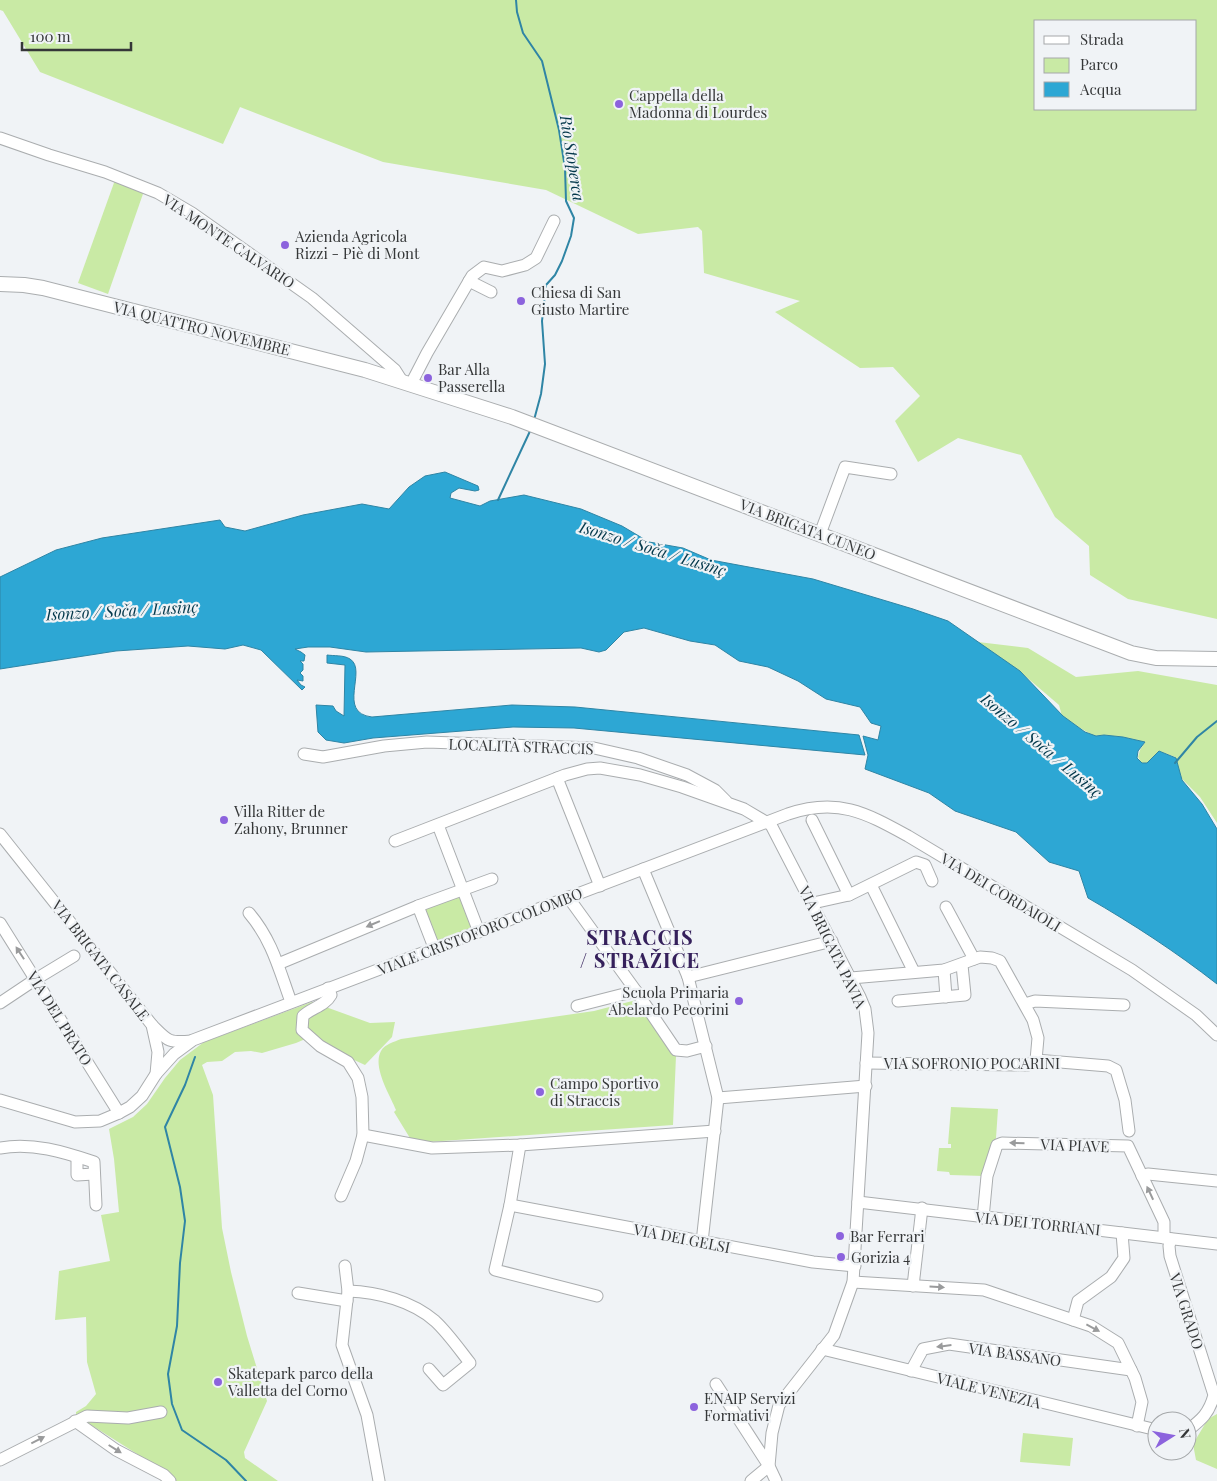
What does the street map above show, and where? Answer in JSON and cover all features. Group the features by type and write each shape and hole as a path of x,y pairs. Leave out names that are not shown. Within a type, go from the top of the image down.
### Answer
{"main road":[{"name":"VIA QUATTRO NOVEMBRE","path":"0,284 43,288 407,382"},
{"name":"VIA BRIGATA CUNEO","path":"407,382 533,425 1131,653 1156,658 1217,659"}],"street":[{"name":"VIA MONTE CALVARIO","path":"0,138 105,172 158,193 192,213 312,298 407,382"},
{"path":"407,382 427,353 472,276 484,266 502,271 526,265 536,258 554,221"},
{"path":"469,281 492,292"},
{"path":"820,534 845,467 891,474"},
{"name":"LOCALITÀ STRACCIS","path":"304,754 323,757 384,746 427,742 594,748 638,758 687,775 715,790 724,798 726,803"},
{"name":"VIA BRIGATA PAVIA","path":"394,841 576,771 600,768 640,775 682,787 744,809 771,825 863,1003 868,1033 854,1282 834,1335 779,1405 772,1433 770,1466 776,1481"},
{"path":"557,778 600,886"},
{"name":"VIA DEI CORDAIOLI","path":"766,822 799,810 825,807 855,810 871,816 908,836 1132,970 1196,1015 1217,1035"},
{"path":"812,820 850,895"},
{"name":"VIALE CRISTOFORO COLOMBO","path":"156,1074 174,1054 194,1040 328,988 435,950 766,822"},
{"path":"438,825 479,932"},
{"name":"VIA BRIGATA CASALE","path":"0,834 152,1025 158,1052 156,1074 142,1096 119,1114 100,1121 75,1122 0,1100"},
{"path":"813,904 850,895 916,862 924,866 932,881"},
{"path":"643,869 688,977 718,1098 702,1242"},
{"path":"278,964 418,906 492,879"},
{"path":"871,885 914,972"},
{"path":"568,897 676,1050 687,1051 706,1046"},
{"path":"418,906 435,950"},
{"path":"946,907 974,959"},
{"path":"249,913 261,927 269,941 291,1002"},
{"name":"VIA DEL PRATO","path":"0,923 119,1114"},
{"path":"688,977 832,941"},
{"path":"0,1002 74,956"},
{"path":"851,978 944,970 985,957 1000,961 1025,1004 1036,1029 1038,1038 1036,1060"},
{"path":"898,1001 965,995 962,965"},
{"path":"944,970 946,997"},
{"path":"328,988 330,996 327,1002 310,1009 302,1016 302,1030 320,1046 348,1062 358,1078 362,1097 363,1135 356,1161 341,1196"},
{"path":"577,1006 636,991"},
{"path":"1025,1004 1035,1000 1124,1005"},
{"name":"VIALE CRISTOFORO COLOMBO","path":"152,1025 163,1036 174,1042 194,1040"},
{"name":"VIA SOFRONIO POCARINI","path":"866,1063 1028,1065 1036,1060 1108,1066"},
{"name":"VIA PIAVE","path":"1108,1066 1116,1070 1125,1100 1129,1131"},
{"path":"718,1098 866,1086"},
{"path":"363,1135 432,1148 520,1146 715,1131"},
{"name":"VIA PIAVE","path":"983,1218 987,1176 997,1145 1002,1143 1128,1146 1164,1222 1168,1239"},
{"path":"0,1148 12,1145 53,1149 94,1162 96,1205"},
{"path":"520,1146 510,1205 495,1270 597,1296"},
{"path":"77,1157 77,1175 94,1174"},
{"path":"1142,1176 1148,1174 1217,1181"},
{"name":"VIA DEI TORRIANI","path":"858,1202 1217,1244"},
{"name":"VIA DEI GELSI","path":"510,1205 812,1262 854,1266"},
{"path":"913,1286 922,1208"},
{"path":"1073,1320 1078,1302 1111,1277 1124,1258 1122,1233"},
{"name":"VIA GRADO","path":"1168,1239 1170,1256 1214,1395 1206,1415 1197,1423"},
{"path":"345,1266 347,1296 342,1345 367,1414 379,1481"},
{"path":"854,1282 984,1290 1091,1326 1118,1342 1131,1370 1142,1402 1136,1426"},
{"path":"298,1293 347,1296 368,1292 415,1307 436,1322 470,1363 443,1385 429,1369"},
{"name":"VIA BASSANO","path":"911,1371 923,1349 949,1344 1131,1370"},
{"name":"VIALE VENEZIA","path":"822,1349 1147,1428"},
{"path":"716,1384 770,1466 751,1481"},
{"path":"0,1460 87,1416 128,1418 161,1412"},
{"path":"75,1421 116,1450 164,1475 170,1481"}],"green space":[{"path":"0,0 1217,0 1217,619 1128,599 1090,575 1089,546 1055,517 1021,455 958,438 918,462 895,421 920,396 893,367 860,368 775,312 800,301 704,273 702,231 698,227 638,234 546,190 383,162 240,107 223,144 40,72 3,11 0,10"},
{"path":"115,180 144,191 108,294 78,283"},
{"path":"978,642 1028,648 1076,677 1138,671 1217,685 1217,823 1200,797 1181,778 1175,757 1159,751 1147,763 1142,764 1138,757 1145,742 1123,737 1094,736 1080,728 1062,716 1059,705 1017,669"},
{"path":"463,890 479,932 435,950 418,906"},
{"path":"640,999 676,1056 673,1125 413,1143 394,1112 396,1110 383,1081 379,1065 381,1051 390,1044 401,1039 594,1011"},
{"path":"312,1002 370,1023 395,1022 392,1037 365,1065 339,1053 324,1042 310,1037 262,1053 251,1051 235,1052 222,1061 207,1062 202,1065 213,1095 222,1228 247,1336 267,1401 244,1452 245,1458 278,1481 176,1481 172,1476 88,1423 76,1419 76,1412 86,1406 96,1394 87,1362 86,1317 55,1320 59,1271 110,1261 101,1215 119,1212 109,1129 133,1117 147,1104 180,1060 204,1042"},
{"path":"951,1107 998,1109 996,1138 984,1176 950,1175 949,1172 937,1171 939,1148 951,1148 951,1144 948,1144"},
{"path":"1217,1414 1217,1469 1197,1460 1197,1437 1208,1419"},
{"path":"1023,1433 1073,1438 1070,1466 1020,1462"}],"water":[{"name":"Isonzo / Soča / Lusinç","path":"445,472 478,486 479,490 459,488 451,493 450,498 480,506 490,501 524,495 581,509 622,526 649,542 683,548 711,560 813,579 948,621 1020,671 1063,716 1085,732 1096,736 1123,737 1145,742 1138,751 1137,758 1142,763 1147,763 1159,751 1176,758 1182,780 1202,804 1217,829 1217,984 1154,939 1088,898 1079,871 1049,862 1016,832 955,811 929,793 865,769 868,755 863,736 878,740 881,726 871,723 860,707 826,699 798,681 768,667 739,661 715,645 690,641 644,628 624,632 606,650 599,652 581,648 366,652 330,647 308,647 295,649 305,655 304,661 300,661 303,664 303,670 300,673 303,676 303,681 297,680 305,687 302,690 261,650 243,645 225,649 188,646 116,651 0,669 0,577 56,550 102,538 220,520 225,527 245,531 303,515 362,504 389,509 409,487 425,476"},
{"path":"327,655 342,656 350,659 355,664 354,700 356,708 361,714 372,717 512,705 575,707 859,735 865,755 574,728 513,727 373,738 344,743 326,740 318,732 316,705 333,706 336,711 344,716 345,665 327,663"}],"waterway":[{"name":"Rio Stoperca","path":"516,0 517,12 523,33 542,61 559,130 565,168 566,201 574,218 571,236 562,261 555,275 546,285 542,321 545,364 541,394 534,420"},
{"name":"Rio Stoperca","path":"498,500 531,429"},
{"path":"1175,763 1197,737 1217,721"},
{"path":"195,1057 185,1085 165,1127 180,1187 185,1221 180,1263 177,1326 168,1374 172,1404 182,1430 226,1460 246,1481"}],"place":[{"name":"Cappella della Madonna di Lourdes","path":"619,104"},
{"name":"Azienda Agricola Rizzi - Piè di Mont","path":"285,245"},
{"name":"Chiesa di San Giusto Martire","path":"521,301"},
{"name":"Bar Alla Passerella","path":"428,378"},
{"name":"Villa Ritter de Zahony, Brunner","path":"224,820"},
{"name":"Scuola Primaria Abelardo Pecorini","path":"739,1001"},
{"name":"Campo Sportivo di Straccis","path":"540,1092"},
{"name":"Bar Ferrari","path":"840,1236"},
{"name":"Gorizia 4","path":"841,1257"},
{"name":"Skatepark parco della Valletta del Corno","path":"218,1382"},
{"name":"ENAIP Servizi Formativi","path":"694,1407"}],"district":[{"name":"STRACCIS / STRAŽICE","path":"640,948"}]}
